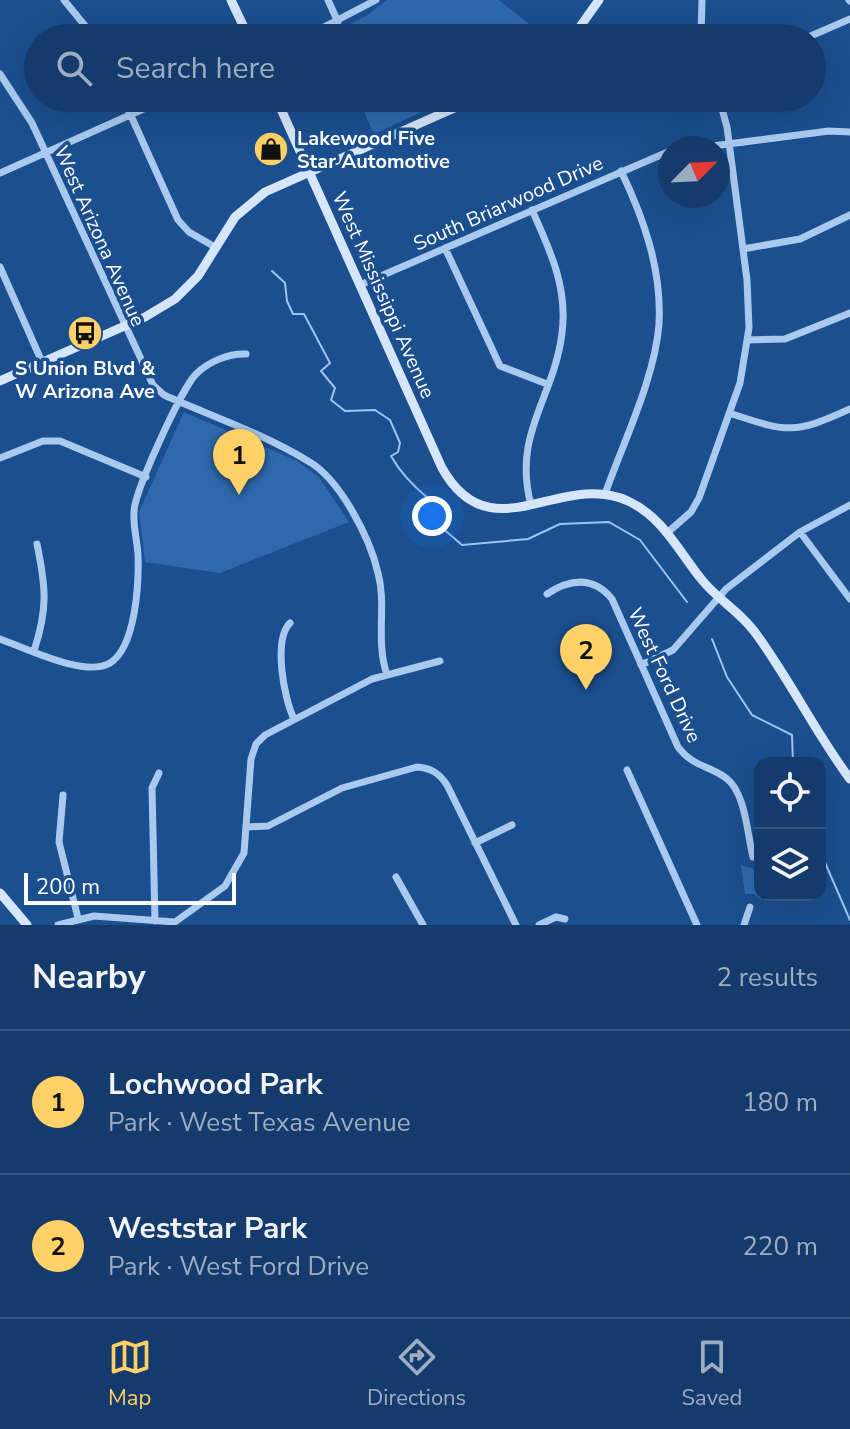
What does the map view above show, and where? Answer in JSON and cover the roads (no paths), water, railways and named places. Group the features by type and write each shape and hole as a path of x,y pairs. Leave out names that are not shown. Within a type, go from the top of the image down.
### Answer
{"street":[{"path":"64,0 84,24"},
{"path":"231,0 242,24"},
{"path":"328,0 338,22"},
{"path":"334,24 376,0"},
{"path":"582,24 599,0"},
{"path":"701,24 702,0"},
{"path":"826,29 850,19"},
{"name":"West Arizona Avenue","path":"0,74 24,108"},
{"name":"West Arizona Avenue","path":"26,112 123,327 153,385 179,401 309,461 329,480 364,533 379,574 380,649 387,675"},
{"path":"0,173 136,112"},
{"name":"West Mississippi Avenue","path":"282,112 452,485 469,500 496,510 531,505"},
{"path":"0,381 123,327 181,294 198,276 235,217 252,201 309,172 445,112"},
{"path":"722,112 727,136"},
{"path":"131,114 178,220 189,232 215,247"},
{"path":"730,144 829,131 850,132"},
{"path":"667,533 695,506 740,383 747,340 748,299 730,152"},
{"name":"South Briarwood Drive","path":"360,285 658,156"},
{"path":"605,494 649,370 659,326 658,294 649,238 621,171"},
{"path":"532,210 553,255 562,290 562,334 525,452 526,483 531,505 574,495 605,494 643,509 667,533 718,596 756,633 850,779"},
{"path":"743,249 800,239 850,215"},
{"path":"445,248 500,366 547,384"},
{"path":"0,267 42,362"},
{"path":"747,340 785,339 850,313"},
{"path":"0,639 83,668 111,663 124,648 133,616 138,557 133,510 146,477 190,381 201,369 230,356 246,354"},
{"path":"729,413 780,430 800,430 850,409"},
{"path":"0,458 43,441 60,441 146,477"},
{"path":"641,665 673,650 718,596 800,532 850,505"},
{"path":"800,532 850,599"},
{"path":"34,651 46,611 46,587 37,544"},
{"name":"West Ford Drive","path":"547,594 578,581 606,592 684,754 697,765 724,776 736,789 753,857"},
{"path":"290,623 283,635 284,696 294,719"},
{"path":"58,925 94,916 175,922 225,886 239,866 247,827 251,759 256,744 265,735 387,675 440,661"},
{"path":"247,827 278,822 342,788 381,776 417,767 433,770 447,785 516,925"},
{"path":"627,770 697,925"},
{"path":"155,921 152,788 159,773"},
{"path":"63,795 59,842 78,918"},
{"path":"475,843 512,825"},
{"path":"396,877 423,925"},
{"path":"0,893 27,925"},
{"path":"744,925 750,907"},
{"path":"539,925 556,917 565,919"}],"waterway":[{"path":"272,271 285,283 287,301 293,314 304,314 330,363 321,371 335,388 331,400 345,411 375,410 390,420 400,443 398,452 391,456 408,479 429,499 433,520 462,545 528,539 560,524 609,522 640,540 687,602"},
{"path":"712,639 727,677 752,715 792,735 793,757"},
{"path":"826,865 850,920"}],"place":[{"name":"Lakewood Five Star Automotive","path":"271,149"},
{"name":"S Union Blvd & W Arizona Ave","path":"85,333"},
{"name":"Lochwood Park","path":"239,495"},
{"name":"Weststar Park","path":"586,690"}]}
